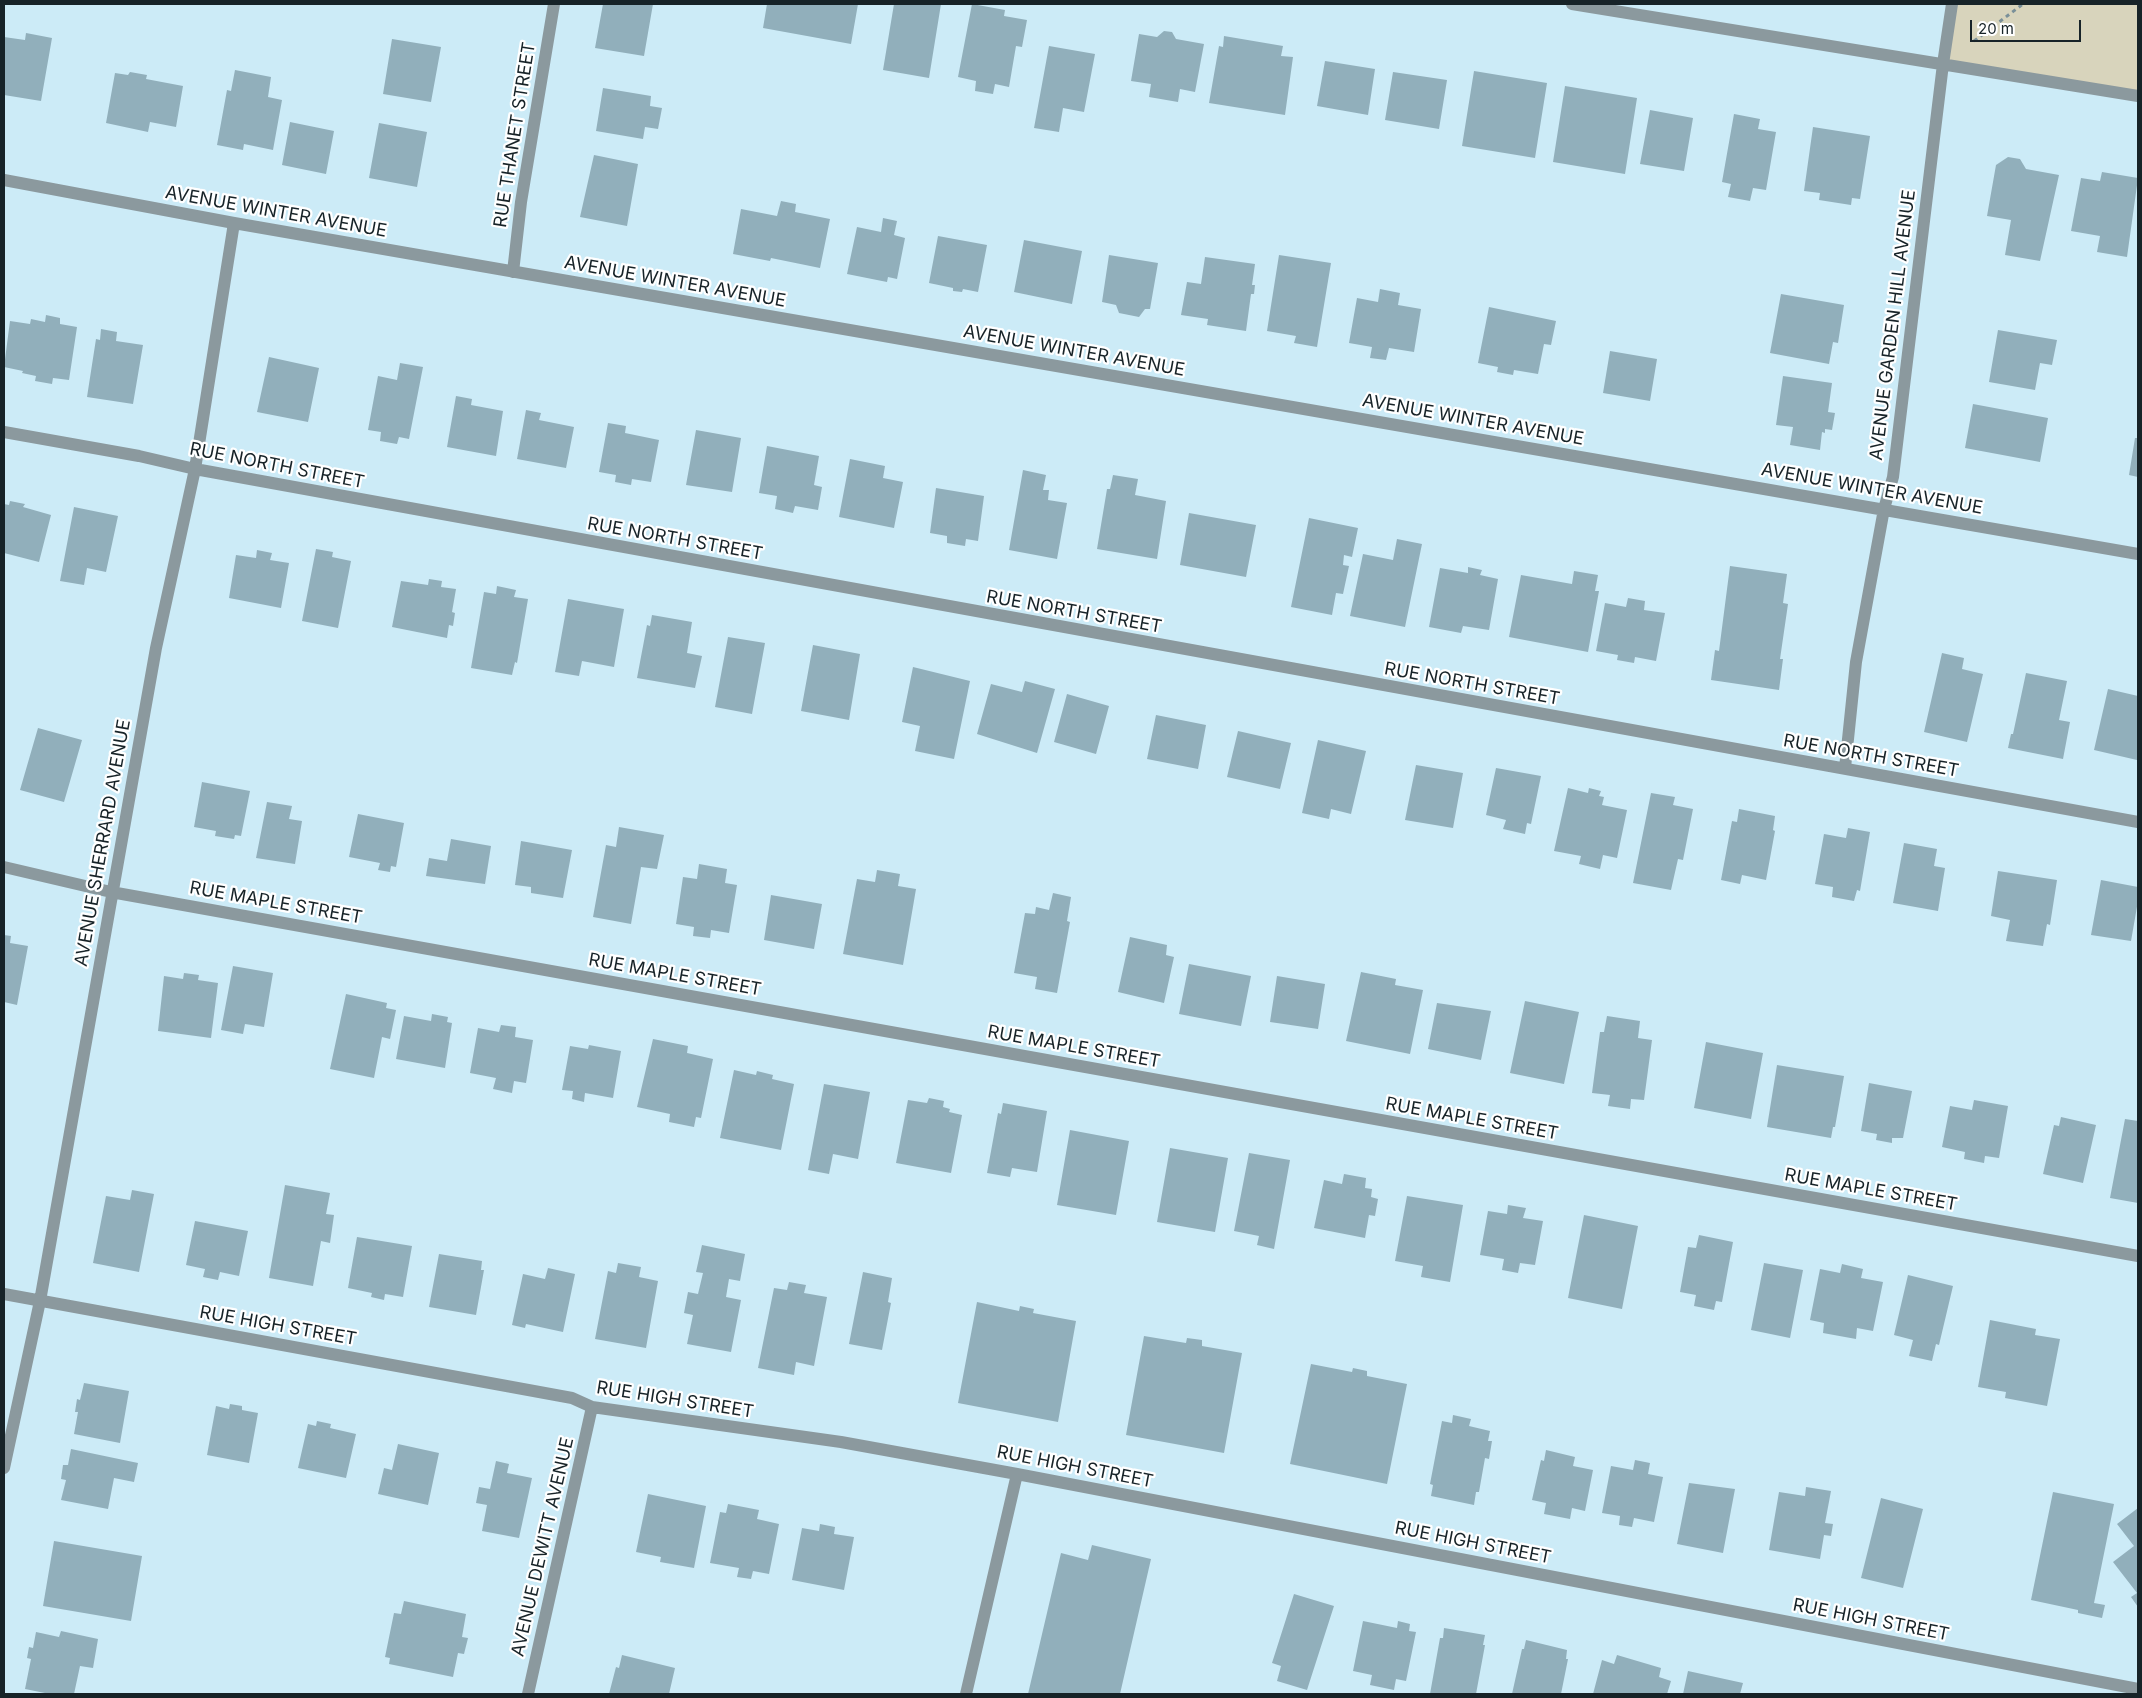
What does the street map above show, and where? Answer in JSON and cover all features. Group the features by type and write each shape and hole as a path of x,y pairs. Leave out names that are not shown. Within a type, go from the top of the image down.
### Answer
{"street":[{"name":"RUE THANET STREET","path":"513,272 521,202 554,4"},
{"path":"1572,4 2138,96"},
{"name":"AVENUE GARDEN HILL AVENUE","path":"1845,768 1856,662 1884,509 1893,477 1943,64 1952,4"},
{"name":"AVENUE WINTER AVENUE","path":"4,180 234,224 2138,554"},
{"name":"AVENUE SHERRARD AVENUE","path":"4,1468 40,1301 111,892 156,648 195,469 234,224"},
{"name":"RUE NORTH STREET","path":"4,432 139,456 195,469 2138,822"},
{"name":"RUE MAPLE STREET","path":"4,867 111,892 2138,1256"},
{"name":"RUE HIGH STREET","path":"4,1294 572,1398 592,1407 841,1442 1016,1474 2138,1689"},
{"name":"AVENUE DEWITT AVENUE","path":"528,1694 592,1407"},
{"path":"966,1694 1016,1474"}],"path":[{"path":"1943,64 2023,4"}],"shaded area":[{"path":"1952,4 2138,4 2138,96 1943,64"}],"building":[{"path":"603,4 653,4 644,56 595,48"},
{"path":"767,4 858,4 851,44 763,28"},
{"path":"894,4 941,4 929,78 883,70"},
{"path":"972,4 1005,10 1004,16 1027,20 1022,47 1016,46 1009,87 995,84 993,94 975,91 976,81 958,77"},
{"path":"1164,31 1172,32 1176,39 1204,44 1195,92 1180,89 1178,102 1149,97 1151,84 1131,81 1139,34 1157,37"},
{"path":"26,33 52,38 41,101 4,95 4,37 25,40"},
{"path":"1224,36 1283,46 1281,56 1293,57 1285,115 1209,103 1219,46 1223,47"},
{"path":"392,39 441,47 431,102 383,94"},
{"path":"1049,46 1095,54 1084,112 1063,108 1059,132 1034,128"},
{"path":"1325,61 1375,69 1368,115 1317,106"},
{"path":"235,70 271,77 268,97 282,100 273,150 244,144 243,150 217,145 227,90 231,91"},
{"path":"1474,71 1547,83 1535,158 1462,146"},
{"path":"130,72 147,75 146,79 183,86 176,127 150,122 148,132 106,123 115,73 128,75"},
{"path":"1393,72 1447,80 1439,129 1385,120"},
{"path":"1565,86 1637,98 1625,174 1553,162"},
{"path":"603,88 651,96 650,106 662,108 658,129 645,127 643,139 596,131"},
{"path":"1650,110 1693,118 1684,171 1640,164"},
{"path":"1734,114 1760,119 1758,129 1776,132 1766,190 1753,188 1750,201 1728,197 1731,184 1722,182"},
{"path":"290,122 334,131 326,174 282,165"},
{"path":"379,123 427,132 417,187 369,178"},
{"path":"1813,127 1870,136 1860,199 1852,198 1851,205 1819,200 1820,193 1804,191"},
{"path":"594,155 638,164 627,226 580,217"},
{"path":"2008,157 2020,159 2026,169 2059,175 2040,261 2005,255 2011,220 1987,216 1996,165"},
{"path":"2102,172 2138,178 2127,257 2097,252 2100,236 2071,231 2081,178 2100,181"},
{"path":"781,201 796,204 795,212 830,219 820,268 771,258 770,261 733,254 741,209 777,216"},
{"path":"883,218 897,221 894,235 905,238 897,279 888,277 887,282 847,274 857,227 881,232"},
{"path":"938,236 987,245 978,292 963,289 962,292 953,291 953,288 929,283"},
{"path":"1024,240 1082,251 1072,304 1014,292"},
{"path":"1109,255 1158,263 1150,309 1145,309 1139,317 1119,313 1116,305 1102,302"},
{"path":"1279,255 1331,263 1317,347 1294,343 1296,336 1267,331"},
{"path":"1205,257 1255,264 1252,285 1255,285 1254,294 1251,294 1246,331 1207,325 1208,319 1181,315 1187,282 1201,284"},
{"path":"1380,289 1400,293 1398,305 1421,309 1414,352 1389,348 1386,360 1370,358 1372,347 1349,343 1357,298 1378,302"},
{"path":"1781,294 1844,305 1838,343 1833,342 1829,364 1770,353"},
{"path":"1489,307 1556,321 1551,345 1544,344 1538,374 1514,370 1513,375 1497,372 1498,367 1478,363"},
{"path":"46,315 60,318 60,324 77,327 69,380 53,378 52,384 35,381 36,376 4,367 10,321 30,324 31,319 45,322"},
{"path":"101,329 117,332 116,341 143,345 133,404 87,397 96,339 100,340"},
{"path":"1998,330 2057,340 2052,365 2040,363 2035,390 1989,382"},
{"path":"1610,351 1657,359 1650,401 1603,393"},
{"path":"269,357 319,368 308,422 257,412"},
{"path":"400,363 423,367 409,439 399,437 397,444 380,441 381,432 368,430 378,376 397,380"},
{"path":"1783,376 1832,383 1828,412 1835,413 1832,430 1825,429 1825,433 1822,432 1820,450 1790,445 1793,427 1776,425"},
{"path":"456,396 472,399 471,405 503,411 496,456 447,447"},
{"path":"1973,404 2048,418 2040,462 1965,448"},
{"path":"526,410 541,413 539,420 574,427 566,468 517,459"},
{"path":"608,423 626,426 625,433 659,440 651,482 632,479 631,485 615,482 616,475 599,472"},
{"path":"696,430 741,438 732,492 686,485"},
{"path":"2135,438 2138,438 2138,477 2129,475"},
{"path":"767,446 819,456 814,485 822,487 818,510 795,506 793,513 775,509 777,496 759,493"},
{"path":"850,459 885,466 883,478 903,482 894,528 839,517"},
{"path":"1023,470 1046,475 1043,490 1049,490 1048,500 1067,503 1057,559 1009,550"},
{"path":"1113,475 1138,479 1135,495 1166,501 1157,559 1097,549 1107,489 1110,489"},
{"path":"936,488 984,496 978,541 966,539 965,546 947,543 947,536 930,533"},
{"path":"10,501 25,504 23,507 51,515 39,562 4,553 4,504 9,505"},
{"path":"74,507 118,516 106,572 87,568 84,585 60,581"},
{"path":"1189,513 1256,525 1246,577 1180,565"},
{"path":"1309,518 1358,528 1352,557 1344,555 1343,565 1349,566 1343,594 1336,593 1332,615 1291,607"},
{"path":"1397,539 1422,544 1405,627 1350,616 1363,554 1393,560"},
{"path":"316,549 333,552 332,557 351,561 338,628 302,621"},
{"path":"257,550 272,553 270,560 289,563 281,608 229,598 236,555 256,558"},
{"path":"1730,566 1787,574 1783,603 1788,604 1780,659 1783,659 1779,690 1711,680 1715,650 1719,651"},
{"path":"1468,567 1482,570 1480,575 1498,579 1489,630 1463,626 1461,633 1429,627 1440,568 1468,573"},
{"path":"1574,571 1598,575 1595,591 1599,591 1588,652 1509,637 1521,575 1572,584"},
{"path":"429,579 442,581 441,587 456,589 452,612 455,613 453,626 449,625 447,638 392,627 401,581 428,585"},
{"path":"497,586 516,590 514,597 528,599 517,663 515,662 512,675 471,668 484,592 496,594"},
{"path":"1628,598 1645,601 1644,610 1665,613 1656,661 1635,657 1634,663 1617,660 1618,655 1596,651 1605,603 1626,607"},
{"path":"568,599 624,609 614,667 582,661 579,676 555,672"},
{"path":"652,615 692,622 687,653 702,656 695,688 637,678 647,625 650,626"},
{"path":"728,637 765,643 752,714 715,707"},
{"path":"813,645 860,654 849,720 801,711"},
{"path":"1942,653 1964,658 1962,669 1983,674 1967,742 1924,732"},
{"path":"913,667 970,681 954,759 915,751 920,726 902,722"},
{"path":"2026,673 2067,681 2059,720 2070,722 2063,759 2008,748 2011,734 2013,734"},
{"path":"1025,681 1055,689 1037,753 977,734 991,684 1022,692"},
{"path":"2108,689 2138,696 2137,760 2094,750"},
{"path":"1067,694 1109,706 1096,754 1054,742"},
{"path":"1156,715 1206,725 1198,769 1147,759"},
{"path":"38,728 82,740 64,802 20,790"},
{"path":"1238,731 1291,743 1280,789 1227,777"},
{"path":"1318,740 1366,751 1351,814 1331,809 1329,819 1302,813"},
{"path":"1416,765 1463,773 1453,828 1405,820"},
{"path":"1496,768 1541,776 1531,824 1527,823 1525,834 1503,829 1506,820 1486,815"},
{"path":"202,782 250,791 241,836 235,835 234,839 215,836 216,831 194,827"},
{"path":"1568,788 1588,793 1589,788 1601,791 1599,796 1604,797 1602,805 1627,810 1617,858 1603,855 1600,869 1579,864 1581,856 1554,851"},
{"path":"1651,793 1675,797 1673,805 1693,809 1683,860 1678,859 1671,890 1633,883"},
{"path":"267,802 292,806 289,819 302,821 295,864 256,858"},
{"path":"1739,809 1775,816 1773,830 1775,831 1766,880 1742,875 1740,884 1721,880 1732,821 1737,822"},
{"path":"358,814 404,823 396,867 391,866 390,872 378,870 380,863 349,857"},
{"path":"619,827 664,835 657,869 641,867 631,924 593,917 606,845 616,847"},
{"path":"1848,828 1870,832 1860,891 1857,890 1854,901 1832,897 1833,887 1815,884 1824,834 1846,838"},
{"path":"451,839 491,846 485,884 426,876 429,858 447,861"},
{"path":"521,841 572,850 563,898 531,893 531,887 515,885"},
{"path":"1904,843 1937,849 1934,866 1945,868 1938,911 1893,903"},
{"path":"699,864 727,869 725,883 737,885 729,933 711,930 710,938 693,936 694,927 676,924 683,877 697,879"},
{"path":"877,870 900,874 898,886 916,889 903,965 843,954 857,879 875,882"},
{"path":"1998,871 2057,880 2050,925 2047,924 2043,946 2006,941 2010,920 1991,916"},
{"path":"2101,880 2138,887 2138,901 2131,941 2091,935"},
{"path":"1053,893 1071,897 1067,921 1070,922 1057,993 1035,989 1037,977 1014,973 1025,913 1035,914 1036,907 1049,910"},
{"path":"771,895 822,904 814,949 764,940"},
{"path":"4,935 11,936 10,943 28,946 17,1005 4,1002"},
{"path":"1130,937 1167,945 1166,955 1174,957 1164,1003 1118,992"},
{"path":"1189,964 1251,976 1241,1026 1179,1014"},
{"path":"233,966 273,973 264,1027 245,1024 243,1034 221,1030"},
{"path":"1361,972 1396,979 1395,985 1423,990 1410,1054 1346,1041"},
{"path":"184,973 199,975 198,980 218,983 211,1038 158,1031 164,976 183,979"},
{"path":"1277,976 1325,984 1318,1029 1270,1022"},
{"path":"346,994 387,1003 386,1008 396,1010 390,1039 382,1037 374,1078 330,1069"},
{"path":"1525,1001 1579,1012 1564,1084 1510,1073"},
{"path":"1437,1003 1491,1011 1481,1060 1428,1049"},
{"path":"432,1014 448,1017 447,1022 452,1023 445,1068 396,1059 404,1016 431,1021"},
{"path":"1607,1016 1640,1021 1638,1038 1652,1040 1644,1100 1631,1099 1630,1109 1608,1106 1610,1095 1592,1093 1600,1032 1604,1032"},
{"path":"501,1025 516,1027 515,1037 533,1040 526,1083 514,1081 512,1093 493,1089 496,1078 470,1073 478,1028 499,1032"},
{"path":"653,1039 688,1046 687,1053 713,1059 701,1118 696,1117 694,1127 669,1122 670,1114 637,1107"},
{"path":"1706,1042 1763,1053 1751,1119 1694,1108"},
{"path":"589,1045 621,1051 613,1098 585,1093 584,1102 572,1099 573,1091 562,1090 570,1046 588,1049"},
{"path":"1777,1065 1844,1076 1835,1127 1833,1127 1831,1138 1767,1127"},
{"path":"734,1070 756,1075 757,1071 773,1075 772,1079 794,1084 781,1150 720,1138"},
{"path":"1869,1083 1912,1091 1903,1138 1892,1138 1892,1143 1876,1140 1877,1134 1861,1131"},
{"path":"824,1084 870,1092 858,1159 833,1154 829,1174 808,1170"},
{"path":"929,1098 944,1101 943,1107 950,1109 949,1112 962,1115 951,1173 896,1163 908,1100 927,1103"},
{"path":"1974,1100 2008,1106 1999,1158 1985,1156 1984,1163 1964,1159 1965,1152 1942,1147 1950,1106 1972,1110"},
{"path":"1003,1103 1047,1111 1037,1172 1012,1168 1010,1177 987,1173 998,1113 1001,1114"},
{"path":"2061,1117 2096,1125 2083,1183 2043,1174 2054,1125 2059,1126"},
{"path":"2125,1119 2138,1121 2138,1203 2110,1198"},
{"path":"1070,1130 1129,1141 1116,1215 1057,1205"},
{"path":"1170,1148 1228,1158 1215,1232 1157,1222"},
{"path":"1249,1153 1290,1160 1274,1249 1257,1245 1259,1236 1234,1231"},
{"path":"1344,1174 1366,1178 1365,1188 1372,1189 1371,1197 1378,1199 1375,1216 1369,1215 1365,1238 1314,1228 1324,1180 1342,1184"},
{"path":"285,1185 330,1193 326,1214 334,1215 330,1243 321,1241 313,1286 269,1278"},
{"path":"132,1190 154,1194 139,1272 93,1263 106,1196 130,1200"},
{"path":"1407,1196 1463,1205 1450,1282 1421,1277 1423,1266 1395,1261"},
{"path":"1508,1205 1526,1208 1523,1218 1543,1221 1535,1265 1520,1263 1518,1273 1502,1270 1504,1259 1480,1255 1488,1211 1507,1214"},
{"path":"1584,1215 1638,1226 1622,1309 1568,1298"},
{"path":"195,1221 248,1231 239,1276 220,1272 218,1280 203,1277 205,1269 186,1265"},
{"path":"1699,1235 1733,1242 1722,1302 1716,1301 1714,1310 1694,1306 1696,1295 1680,1292 1688,1247 1696,1248"},
{"path":"357,1237 412,1246 403,1297 385,1294 384,1300 371,1297 372,1293 348,1288"},
{"path":"702,1245 745,1254 740,1281 729,1279 726,1297 741,1300 731,1352 687,1344 693,1315 684,1313 688,1292 698,1294 703,1273 696,1272"},
{"path":"439,1254 482,1261 481,1270 484,1270 476,1315 429,1307"},
{"path":"618,1263 641,1267 639,1277 658,1281 646,1348 595,1339 608,1271 616,1273"},
{"path":"1764,1263 1803,1270 1790,1338 1751,1330"},
{"path":"1842,1264 1863,1269 1861,1278 1883,1282 1873,1331 1857,1328 1856,1339 1823,1333 1824,1323 1810,1320 1820,1269 1840,1273"},
{"path":"548,1268 575,1274 563,1332 526,1324 525,1328 512,1325 523,1274 545,1279"},
{"path":"863,1272 892,1278 888,1302 891,1303 882,1350 849,1344"},
{"path":"1908,1275 1953,1286 1939,1345 1936,1344 1932,1361 1909,1356 1913,1340 1894,1335"},
{"path":"789,1282 806,1285 804,1293 827,1297 814,1366 796,1362 794,1375 758,1368 774,1288 787,1290"},
{"path":"977,1302 1019,1311 1020,1306 1034,1309 1033,1313 1076,1321 1058,1422 958,1403"},
{"path":"1990,1320 2036,1329 2035,1335 2060,1339 2047,1406 2005,1398 2006,1392 1978,1387"},
{"path":"1144,1336 1186,1343 1187,1338 1202,1340 1202,1346 1242,1353 1224,1453 1126,1435"},
{"path":"1311,1364 1352,1372 1353,1368 1367,1371 1367,1376 1407,1384 1387,1484 1290,1464"},
{"path":"84,1383 129,1391 120,1443 74,1434 78,1412 75,1412 77,1399 80,1400"},
{"path":"230,1404 242,1406 242,1410 258,1413 249,1463 207,1455 216,1406 229,1409"},
{"path":"1453,1415 1471,1419 1469,1426 1490,1431 1488,1441 1492,1441 1489,1459 1485,1458 1479,1492 1476,1492 1474,1505 1431,1496 1433,1485 1430,1484 1442,1421 1452,1423"},
{"path":"317,1421 331,1424 330,1428 356,1434 346,1478 298,1468 308,1424 316,1426"},
{"path":"398,1444 439,1453 428,1505 378,1494 384,1468 392,1470"},
{"path":"71,1449 138,1463 134,1482 114,1478 108,1509 61,1500 66,1480 61,1479 63,1465 68,1465"},
{"path":"1546,1450 1575,1457 1573,1466 1593,1470 1585,1511 1572,1508 1570,1519 1544,1514 1546,1503 1532,1500 1541,1460 1544,1461"},
{"path":"1635,1460 1650,1463 1648,1474 1663,1477 1654,1522 1634,1518 1632,1527 1619,1525 1620,1516 1602,1513 1611,1466 1633,1470"},
{"path":"496,1461 509,1464 507,1473 532,1478 519,1538 482,1531 487,1505 476,1503 479,1487 490,1489"},
{"path":"1689,1483 1735,1489 1723,1553 1677,1544"},
{"path":"1806,1487 1831,1491 1825,1523 1833,1524 1831,1536 1824,1535 1820,1559 1769,1550 1779,1492 1805,1496"},
{"path":"2053,1492 2114,1504 2094,1603 2105,1605 2102,1618 2078,1613 2078,1610 2031,1600"},
{"path":"648,1494 706,1506 694,1568 660,1562 661,1557 636,1552"},
{"path":"1881,1498 1923,1509 1903,1588 1861,1578"},
{"path":"728,1504 759,1510 757,1519 779,1524 769,1574 753,1571 751,1579 737,1577 739,1568 710,1563 720,1512 726,1513"},
{"path":"2138,1508 2138,1607 2131,1597 2137,1593 2113,1562 2134,1546 2117,1524"},
{"path":"820,1524 835,1527 834,1534 854,1537 844,1590 792,1580 802,1528 819,1531"},
{"path":"54,1541 142,1556 131,1621 43,1606"},
{"path":"1092,1545 1151,1559 1120,1694 1028,1694 1061,1553 1088,1560"},
{"path":"1294,1594 1334,1606 1307,1690 1277,1681 1281,1666 1272,1663"},
{"path":"404,1601 466,1614 462,1637 468,1638 464,1654 458,1653 453,1677 389,1664 390,1658 385,1657 394,1613 401,1614"},
{"path":"1363,1621 1397,1628 1398,1621 1410,1624 1409,1631 1416,1632 1406,1681 1396,1679 1394,1690 1370,1685 1372,1675 1353,1671"},
{"path":"1444,1628 1485,1635 1483,1645 1485,1645 1476,1694 1430,1694 1440,1638 1443,1638"},
{"path":"61,1631 98,1639 93,1668 80,1666 74,1694 50,1694 25,1689 31,1659 27,1658 29,1647 33,1648 36,1632 59,1637"},
{"path":"1526,1640 1567,1650 1566,1659 1568,1659 1561,1694 1512,1694 1522,1649 1524,1649"},
{"path":"622,1655 675,1668 669,1694 609,1694 616,1667 619,1668"},
{"path":"1617,1655 1661,1668 1659,1677 1671,1681 1667,1694 1593,1694 1602,1660 1614,1664"},
{"path":"1688,1671 1743,1683 1740,1694 1683,1694"}]}
